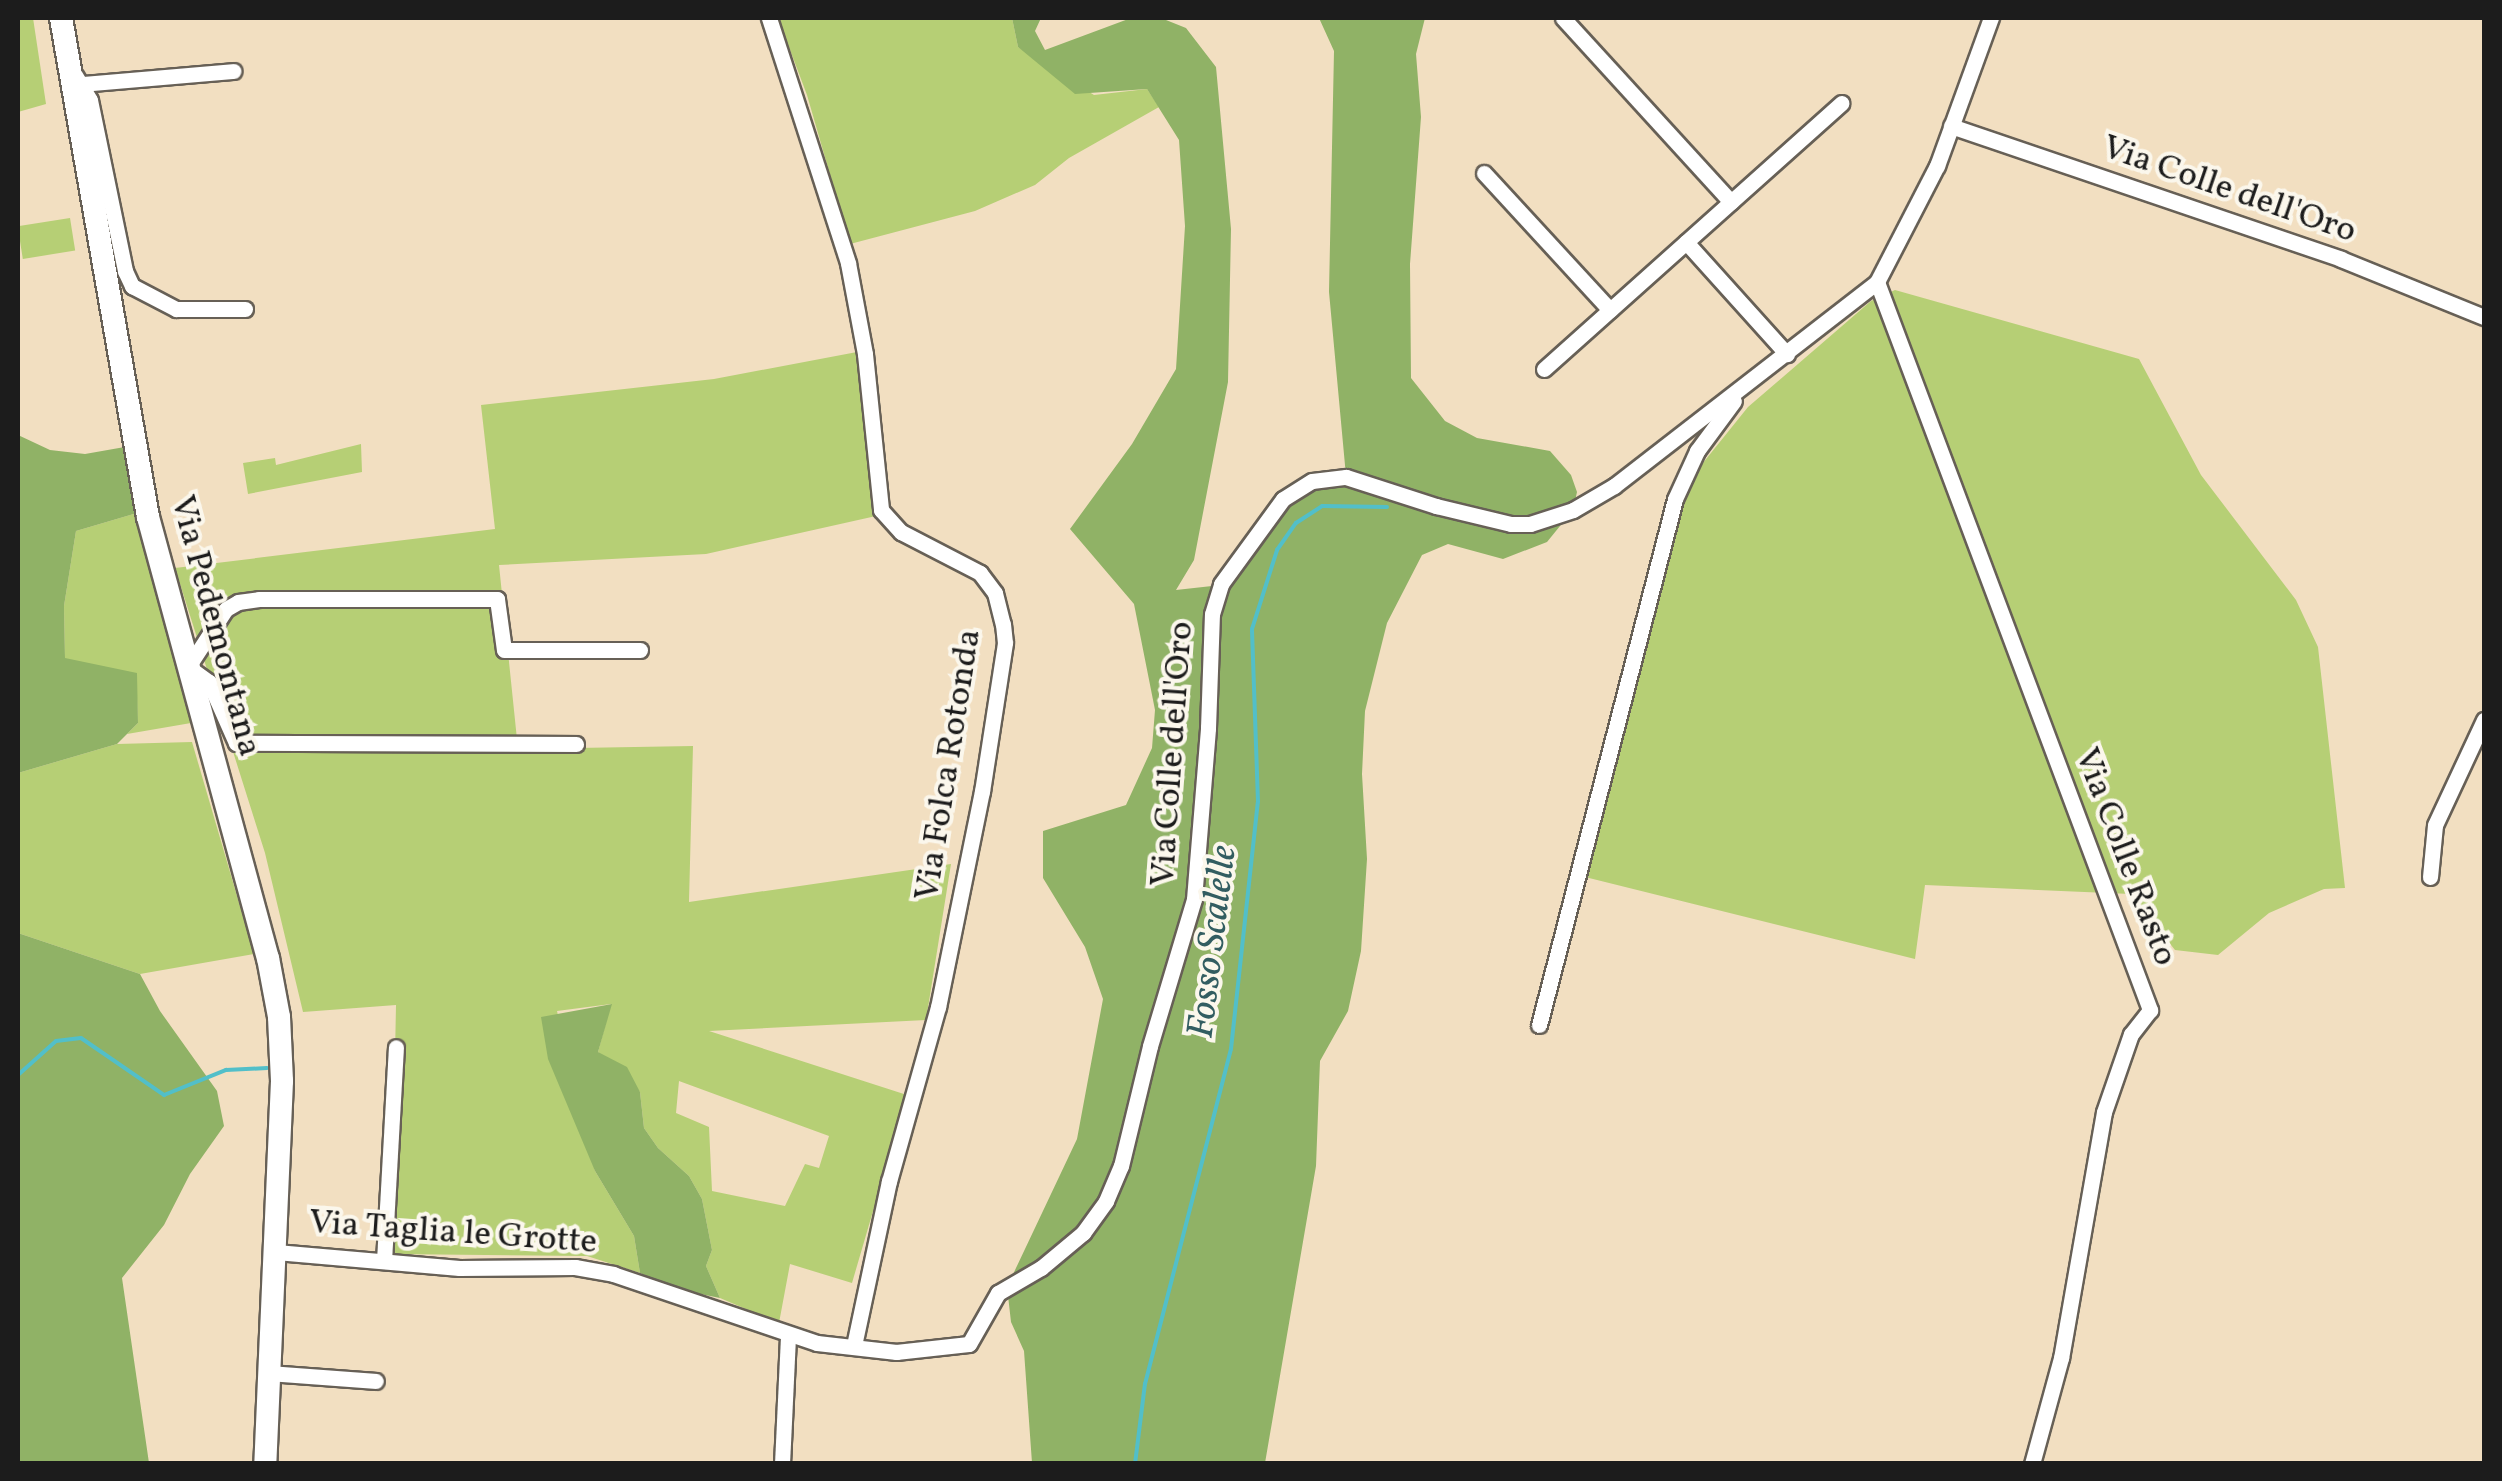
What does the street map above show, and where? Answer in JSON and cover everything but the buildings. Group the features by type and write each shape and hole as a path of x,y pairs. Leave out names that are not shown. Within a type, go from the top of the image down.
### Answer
{"street":[{"name":"Via Pedemontana","path":"61,18 76,76 148,517 268,958 279,1017 282,1081 264,1464"},
{"name":"Via Folca Rotonda","path":"769,18 848,263 866,354 881,510 901,532 980,573 995,593 1005,643 982,791 938,1007 889,1182 854,1346"},
{"path":"1564,18 1731,202"},
{"name":"Via Colle dell'Oro","path":"854,1346 896,1352 968,1344 998,1293 1072,1246 1106,1201 1121,1166 1150,1046 1194,899 1208,728 1212,614 1221,584 1283,499 1312,481 1346,477 1511,524 1551,519 1614,486 1877,282 1937,166 1991,18"},
{"path":"233,71 76,76 132,286 176,308 244,309"},
{"path":"1544,369 1842,102"},
{"name":"Via Colle dell'Oro","path":"1951,126 2342,260 2484,317"},
{"path":"1484,174 1610,310"},
{"path":"1686,242 1787,354"},
{"name":"Via Colle Rasto","path":"1877,282 2150,1010 2130,1034 2104,1112 2061,1358 2032,1464"},
{"path":"1539,1025 1676,499 1697,451 1721,414 1762,374"},
{"path":"576,744 236,743 210,682 188,667 226,609 260,598 497,599 504,650 640,650"},
{"path":"2430,878 2433,836 2441,807 2484,720"},
{"path":"384,1262 396,1047"},
{"name":"Via Taglia le Grotte","path":"276,1252 384,1262 594,1270 788,1335 854,1346"},
{"path":"782,1464 788,1335"},
{"path":"270,1373 376,1381"}],"green space":[{"path":"18,18 33,18 46,104 18,112"},
{"path":"778,18 1012,18 1018,47 1094,95 1147,89 1159,107 1069,158 1035,185 975,211 850,244 807,95"},
{"path":"1012,18 1041,18 1035,31 1045,50 1131,18 1161,18 1186,28 1216,67 1231,229 1228,382 1194,560 1176,590 1221,585 1283,499 1346,476 1329,292 1334,51 1319,18 1425,18 1416,54 1421,117 1410,264 1411,378 1445,421 1477,438 1550,451 1571,475 1577,492 1573,510 1547,542 1503,559 1448,544 1422,555 1387,623 1365,711 1362,774 1367,859 1361,951 1348,1011 1320,1061 1316,1166 1265,1463 1032,1463 1024,1351 1011,1322 1007,1287 1077,1139 1103,999 1085,947 1043,878 1043,831 1126,805 1152,748 1155,710 1134,604 1070,529 1132,444 1176,369 1185,226 1179,140 1147,89 1075,94 1018,47"},
{"path":"70,218 75,251 23,259 18,226"},
{"path":"1895,290 2139,359 2201,475 2296,600 2318,647 2345,888 2324,889 2269,913 2218,955 2175,950 2131,894 1925,885 1915,959 1585,877 1690,479 1748,407 1871,301"},
{"path":"857,352 876,516 706,554 499,565 518,749 693,746 689,902 951,864 926,1020 709,1031 907,1095 852,1283 790,1264 779,1323 720,1298 706,1266 712,1250 702,1199 689,1176 658,1148 644,1128 640,1092 598,1052 611,1004 557,1011 595,1171 634,1236 640,1273 587,1256 391,1254 396,1005 303,1012 265,853 175,568 495,529 481,405 714,379","holes":["679,1081 829,1136 819,1168 805,1164 785,1206 712,1191 709,1127 676,1113"]},
{"path":"18,435 50,450 85,454 136,445 137,513 76,531 64,606 65,658 137,673 138,723 117,744 18,773"},
{"path":"361,444 362,472 248,494 243,463 275,458 276,465"},
{"path":"137,513 191,723 127,734 138,723 136,674 65,659 64,606 76,531"},
{"path":"192,742 254,954 140,974 18,933 18,773 117,744"},
{"path":"18,933 140,974 160,1011 217,1091 224,1126 190,1174 164,1225 122,1278 149,1463 18,1463"},
{"path":"612,1004 598,1052 627,1067 640,1092 644,1128 658,1148 689,1176 702,1199 712,1250 706,1266 720,1298 676,1289 640,1273 634,1236 595,1171 548,1059 541,1017"}],"waterway":[{"name":"Fosso Scalelle","path":"1135,1464 1145,1384 1231,1049 1258,802 1252,629 1277,550 1296,523 1322,506 1387,507"},
{"path":"18,1075 56,1041 81,1038 164,1095 226,1070 267,1068"}]}
